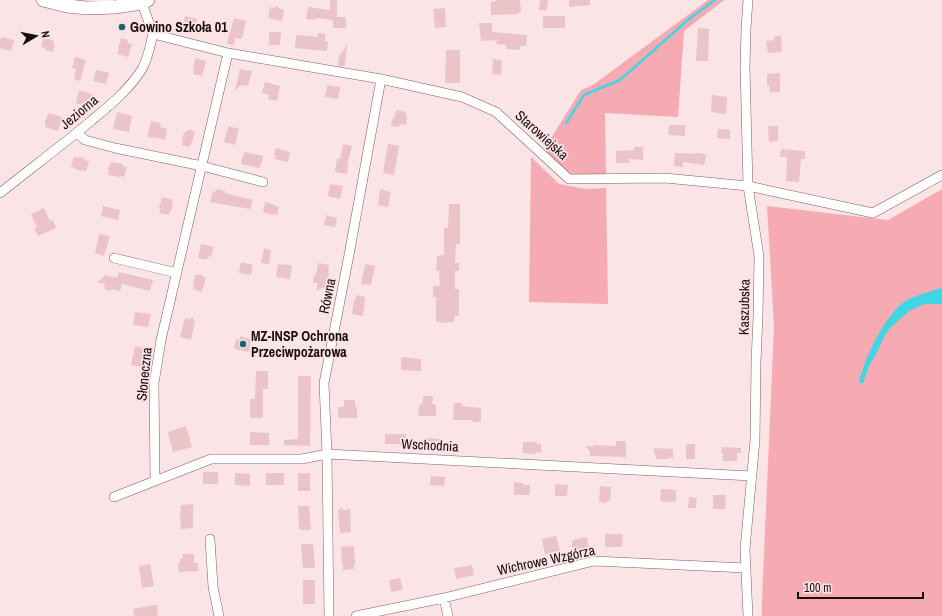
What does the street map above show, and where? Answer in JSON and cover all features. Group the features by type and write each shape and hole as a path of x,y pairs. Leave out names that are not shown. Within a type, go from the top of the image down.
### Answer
{"street":[{"path":"43,0 67,6 88,8 115,7 145,1 153,34"},
{"name":"Kaszubska","path":"748,0 745,67 748,186 759,256 755,440 745,549 748,616"},
{"name":"Starowiejska","path":"153,34 228,53 381,79 462,97 496,112 569,178 665,178 748,186 874,213 942,175"},
{"name":"Jeziorna","path":"0,193 77,133 129,85 142,68 153,34"},
{"name":"Słoneczna","path":"155,481 154,383 161,340 228,53"},
{"name":"Równa","path":"329,616 328,454 324,383 381,79"},
{"path":"77,133 85,140 115,148 202,166 263,182"},
{"path":"114,258 177,273"},
{"name":"Wschodnia","path":"114,497 211,459 302,459 328,454 752,476"},
{"path":"210,538 213,587 219,616"},
{"name":"Wichrowe Wzgórza","path":"356,616 444,598 594,561 746,568"},
{"path":"444,598 448,616"}],"shaded area":[{"path":"708,0 724,0 684,31 678,117 605,113 606,174 585,176 567,173 546,154 546,146 581,90 593,85"},
{"path":"531,157 559,184 586,189 606,188 608,304 529,302"},
{"path":"942,189 942,616 762,616 774,327 767,206 888,220"}],"water":[{"path":"942,288 942,304 925,304 915,308 908,312 889,329 869,366 863,383 860,383 859,381 870,350 881,329 894,311 908,300"}],"building":[{"path":"330,0 337,0 337,17 346,17 346,28 333,28 333,20 316,18 315,20 306,19 308,7 330,10"},
{"path":"496,0 520,0 521,12 517,14 491,15 491,2"},
{"path":"540,0 548,0 547,10 539,10"},
{"path":"569,0 590,0 590,5 569,7"},
{"path":"277,6 284,10 282,21 268,18 270,7 274,8"},
{"path":"445,8 446,27 435,28 433,9"},
{"path":"185,16 197,19 195,28 183,25"},
{"path":"543,16 565,16 565,28 543,28"},
{"path":"234,18 246,21 242,39 235,38 234,45 227,44"},
{"path":"479,23 492,23 492,32 527,35 526,46 520,46 520,50 506,49 506,45 496,44 497,40 481,41"},
{"path":"698,28 709,29 708,61 696,61"},
{"path":"269,32 281,32 280,45 269,45"},
{"path":"318,33 325,34 325,41 328,41 327,51 295,48 296,35 318,37"},
{"path":"774,36 781,36 782,52 768,53 766,41 774,40"},
{"path":"1,37 14,40 11,51 0,48"},
{"path":"43,38 54,40 53,43 55,44 53,52 45,50 46,48 41,47"},
{"path":"121,38 128,40 127,43 132,44 128,57 117,54"},
{"path":"347,45 345,66 338,66 339,56"},
{"path":"446,50 460,50 460,83 445,83"},
{"path":"75,57 86,60 80,81 74,79 76,69 72,68"},
{"path":"195,58 206,61 202,76 193,74"},
{"path":"493,59 502,60 501,75 492,74"},
{"path":"240,69 252,71 248,86 241,85 235,90"},
{"path":"96,70 109,73 106,84 93,81"},
{"path":"780,73 780,92 770,92 769,86 767,86 767,74"},
{"path":"265,82 280,86 277,101 268,99 269,95 262,93"},
{"path":"327,85 340,87 338,99 325,97"},
{"path":"79,90 92,94 88,107 76,103"},
{"path":"712,95 727,97 726,114 711,112"},
{"path":"396,110 406,112 406,125 400,124 399,127 391,126"},
{"path":"117,112 132,116 129,132 113,129"},
{"path":"49,113 62,117 58,131 45,127 45,121"},
{"path":"151,121 161,123 160,127 167,129 165,140 147,137"},
{"path":"669,125 685,125 685,136 668,135"},
{"path":"228,126 239,129 235,145 224,142"},
{"path":"768,126 778,126 778,141 769,142"},
{"path":"190,129 195,132 190,147 182,145 182,141 184,133"},
{"path":"718,129 730,130 730,139 717,138"},
{"path":"343,144 352,146 348,161 347,174 335,172 337,159 340,159"},
{"path":"388,144 399,146 394,175 383,173"},
{"path":"634,147 643,147 643,160 629,159 629,163 616,163 616,151 634,150"},
{"path":"276,148 290,152 288,162 275,159 276,155 274,155"},
{"path":"781,149 805,151 805,159 801,159 799,182 786,181 787,157 780,157"},
{"path":"244,152 263,156 260,168 241,164"},
{"path":"675,153 706,154 704,165 683,162 683,167 674,166"},
{"path":"74,157 85,158 84,160 89,161 86,171 71,167"},
{"path":"111,162 123,164 122,166 127,167 124,177 108,175"},
{"path":"330,184 343,186 340,199 328,196"},
{"path":"217,189 225,191 225,193 253,200 250,209 210,202 213,191 216,192"},
{"path":"380,189 391,192 388,207 378,205"},
{"path":"162,197 173,200 169,215 159,213"},
{"path":"265,202 279,207 277,215 263,212"},
{"path":"449,204 460,204 460,244 456,244 455,263 459,263 459,271 455,271 455,289 459,289 459,316 455,316 454,322 442,323 436,322 436,297 433,297 433,286 440,286 439,271 436,271 437,256 444,255 444,228 448,228"},
{"path":"103,206 120,210 118,220 101,216"},
{"path":"44,208 50,221 53,220 56,228 38,236 34,228 37,227 31,214"},
{"path":"326,215 337,218 335,227 324,225"},
{"path":"99,234 110,236 104,256 95,253"},
{"path":"201,244 214,247 211,257 208,256 207,260 198,258"},
{"path":"264,248 271,250 269,264 261,263"},
{"path":"241,262 253,265 251,275 239,273"},
{"path":"318,263 329,265 329,273 326,289 322,288 316,291 318,283 313,283"},
{"path":"278,264 292,266 290,279 276,277"},
{"path":"365,264 375,266 371,285 361,284"},
{"path":"119,272 153,280 150,291 122,284 120,291 111,289 111,291 104,289 105,284 97,282 104,277 104,275 117,278"},
{"path":"201,274 202,276 206,277 202,292 193,289 195,275"},
{"path":"356,295 365,297 363,316 352,314"},
{"path":"135,312 151,314 148,327 133,325"},
{"path":"192,317 195,322 191,340 180,337 185,318 190,319"},
{"name":"MZ-INSP Ochrona Przeciwpożarowa","path":"240,336 251,339 249,352 234,349 236,339 240,340"},
{"path":"135,346 143,348 142,355 144,356 141,367 131,365"},
{"path":"401,357 421,359 421,371 401,370"},
{"path":"256,371 268,371 268,389 263,389 263,418 250,418 250,399 255,399"},
{"path":"298,376 311,376 310,446 284,445 284,440 298,439"},
{"path":"423,396 433,396 432,404 436,405 436,416 418,416 419,405 423,403"},
{"path":"344,400 355,400 355,407 357,407 357,418 338,418 338,407 344,407"},
{"path":"454,403 462,403 462,406 481,408 481,422 472,422 473,420 453,420"},
{"path":"186,426 192,447 173,452 168,432"},
{"path":"250,432 269,433 269,445 250,445"},
{"path":"385,434 406,434 406,444 385,444"},
{"path":"427,438 442,439 442,448 427,447"},
{"path":"616,441 626,441 626,457 590,456 590,451 585,446 616,446"},
{"path":"523,442 537,442 537,444 541,444 541,453 523,453"},
{"path":"686,444 695,444 695,459 686,459"},
{"path":"722,447 741,448 741,453 737,453 737,461 723,461 723,453 721,453"},
{"path":"654,448 673,449 673,458 656,459 656,455 654,455"},
{"path":"203,472 218,472 218,484 203,484"},
{"path":"235,473 250,474 250,486 235,485"},
{"path":"266,473 284,473 284,485 266,485"},
{"path":"298,473 310,473 310,491 298,491"},
{"path":"431,476 445,477 444,486 430,485"},
{"path":"514,482 523,483 523,485 530,485 530,495 514,495"},
{"path":"555,484 568,485 567,496 555,496"},
{"path":"600,486 611,487 610,501 607,501 606,503 599,502"},
{"path":"661,489 676,490 676,502 660,501"},
{"path":"713,495 726,495 725,509 713,509"},
{"path":"689,497 697,498 696,508 688,508"},
{"path":"193,504 193,528 181,529 181,505"},
{"path":"298,506 309,506 311,530 300,530"},
{"path":"341,507 344,510 350,509 351,532 340,533 338,511"},
{"path":"605,534 623,534 622,547 605,547"},
{"path":"556,536 560,551 545,554 542,539"},
{"path":"587,537 589,548 575,551 571,546 573,543 572,540"},
{"path":"301,544 313,544 315,568 303,568"},
{"path":"354,546 354,569 343,570 341,547"},
{"path":"183,554 194,554 194,563 198,563 198,571 179,572 178,563 180,563 180,559 183,559"},
{"path":"150,564 154,586 142,588 139,566"},
{"path":"472,565 474,575 456,579 454,568"},
{"path":"400,578 403,590 391,592 389,580"},
{"path":"303,580 315,580 315,604 303,604"},
{"path":"157,605 158,616 134,616 133,609"}],"waterway":[{"path":"566,123 584,95 620,80 689,19 715,0"}],"place":[{"name":"Gowino Szkoła 01","path":"122,27"},
{"name":"MZ-INSP Ochrona Przeciwpożarowa","path":"243,344"}]}
